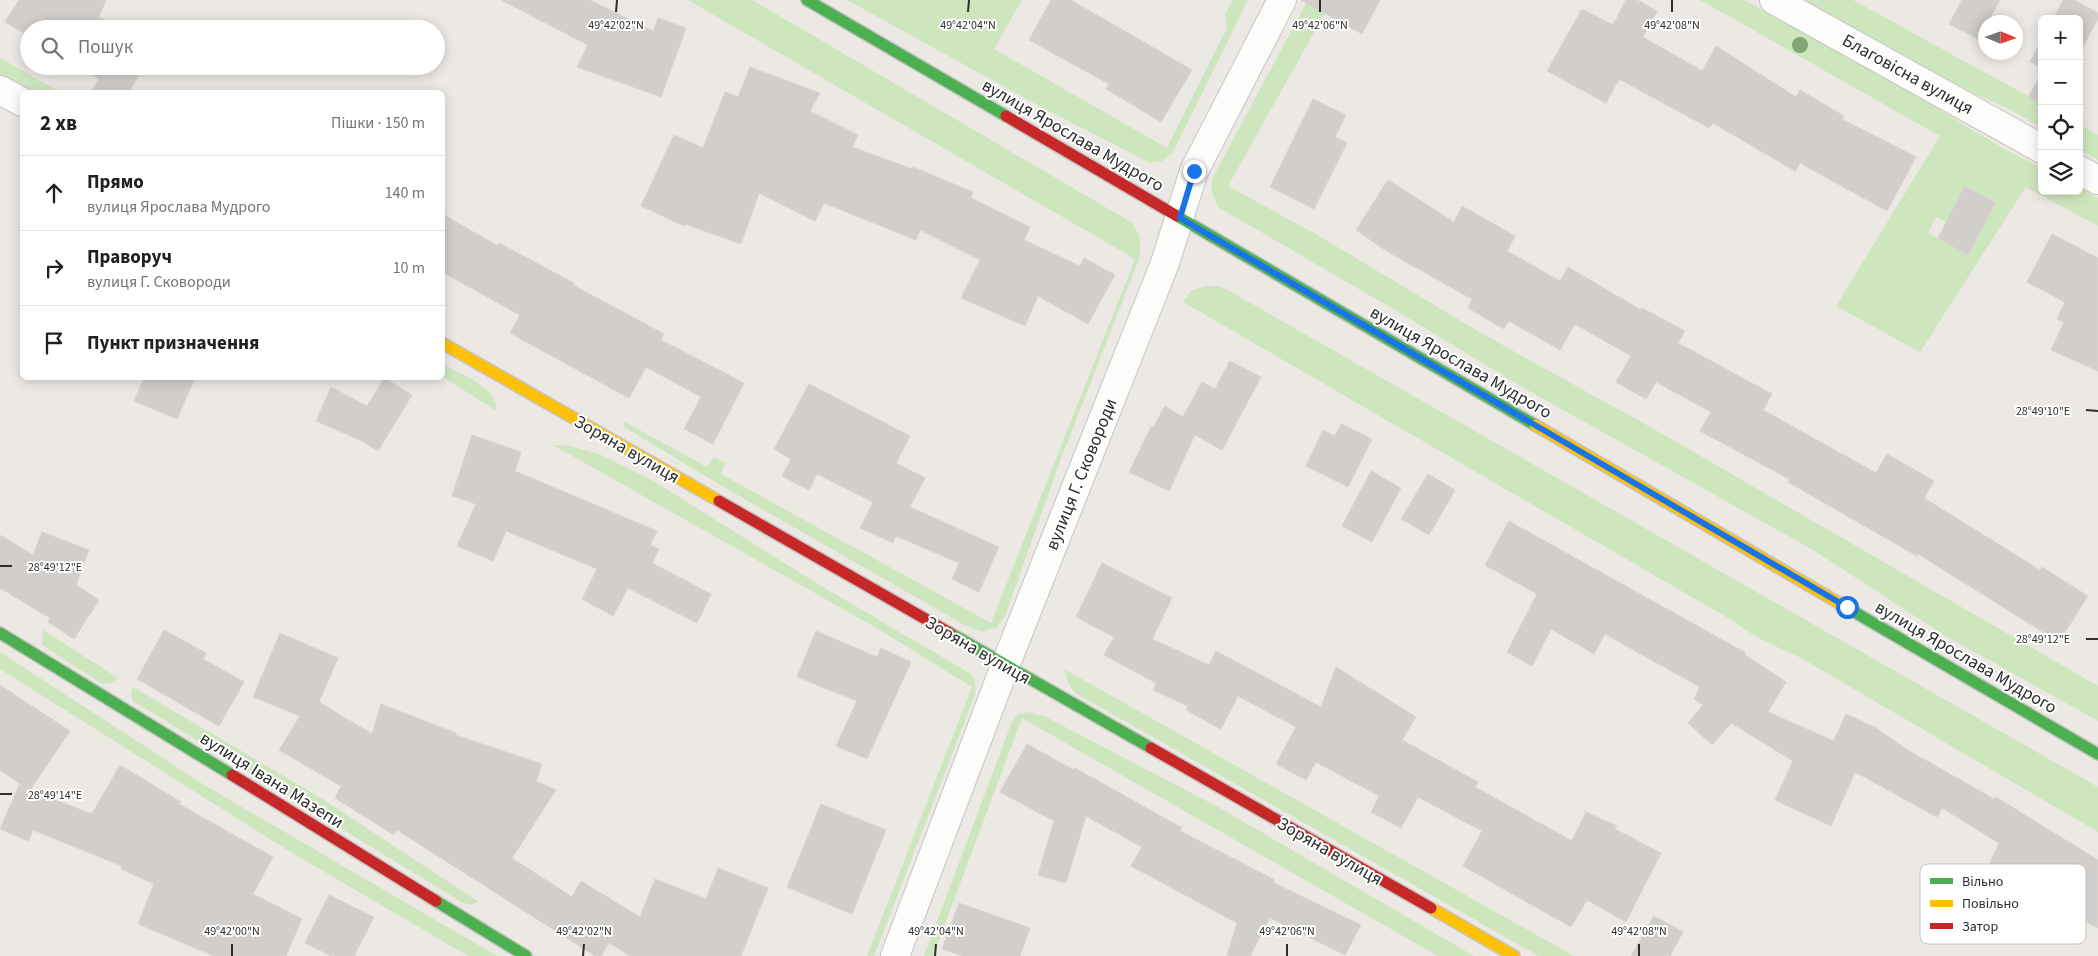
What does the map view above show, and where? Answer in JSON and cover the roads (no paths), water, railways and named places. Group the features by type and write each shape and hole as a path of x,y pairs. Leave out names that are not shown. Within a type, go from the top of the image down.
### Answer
{"street":[{"name":"вулиця Ярослава Мудрого","path":"807,0 2098,754"},
{"name":"вулиця Г. Сковороди","path":"895,956 1006,666 1165,263 1194,171 1282,0"},
{"name":"Благовісна вулиця","path":"1774,0 2038,147"},
{"path":"0,90 20,101"},
{"path":"2083,172 2098,180"},
{"name":"Зоряна вулиця","path":"445,345 1514,956"},
{"name":"вулиця Івана Мазепи","path":"0,633 526,956"}]}
